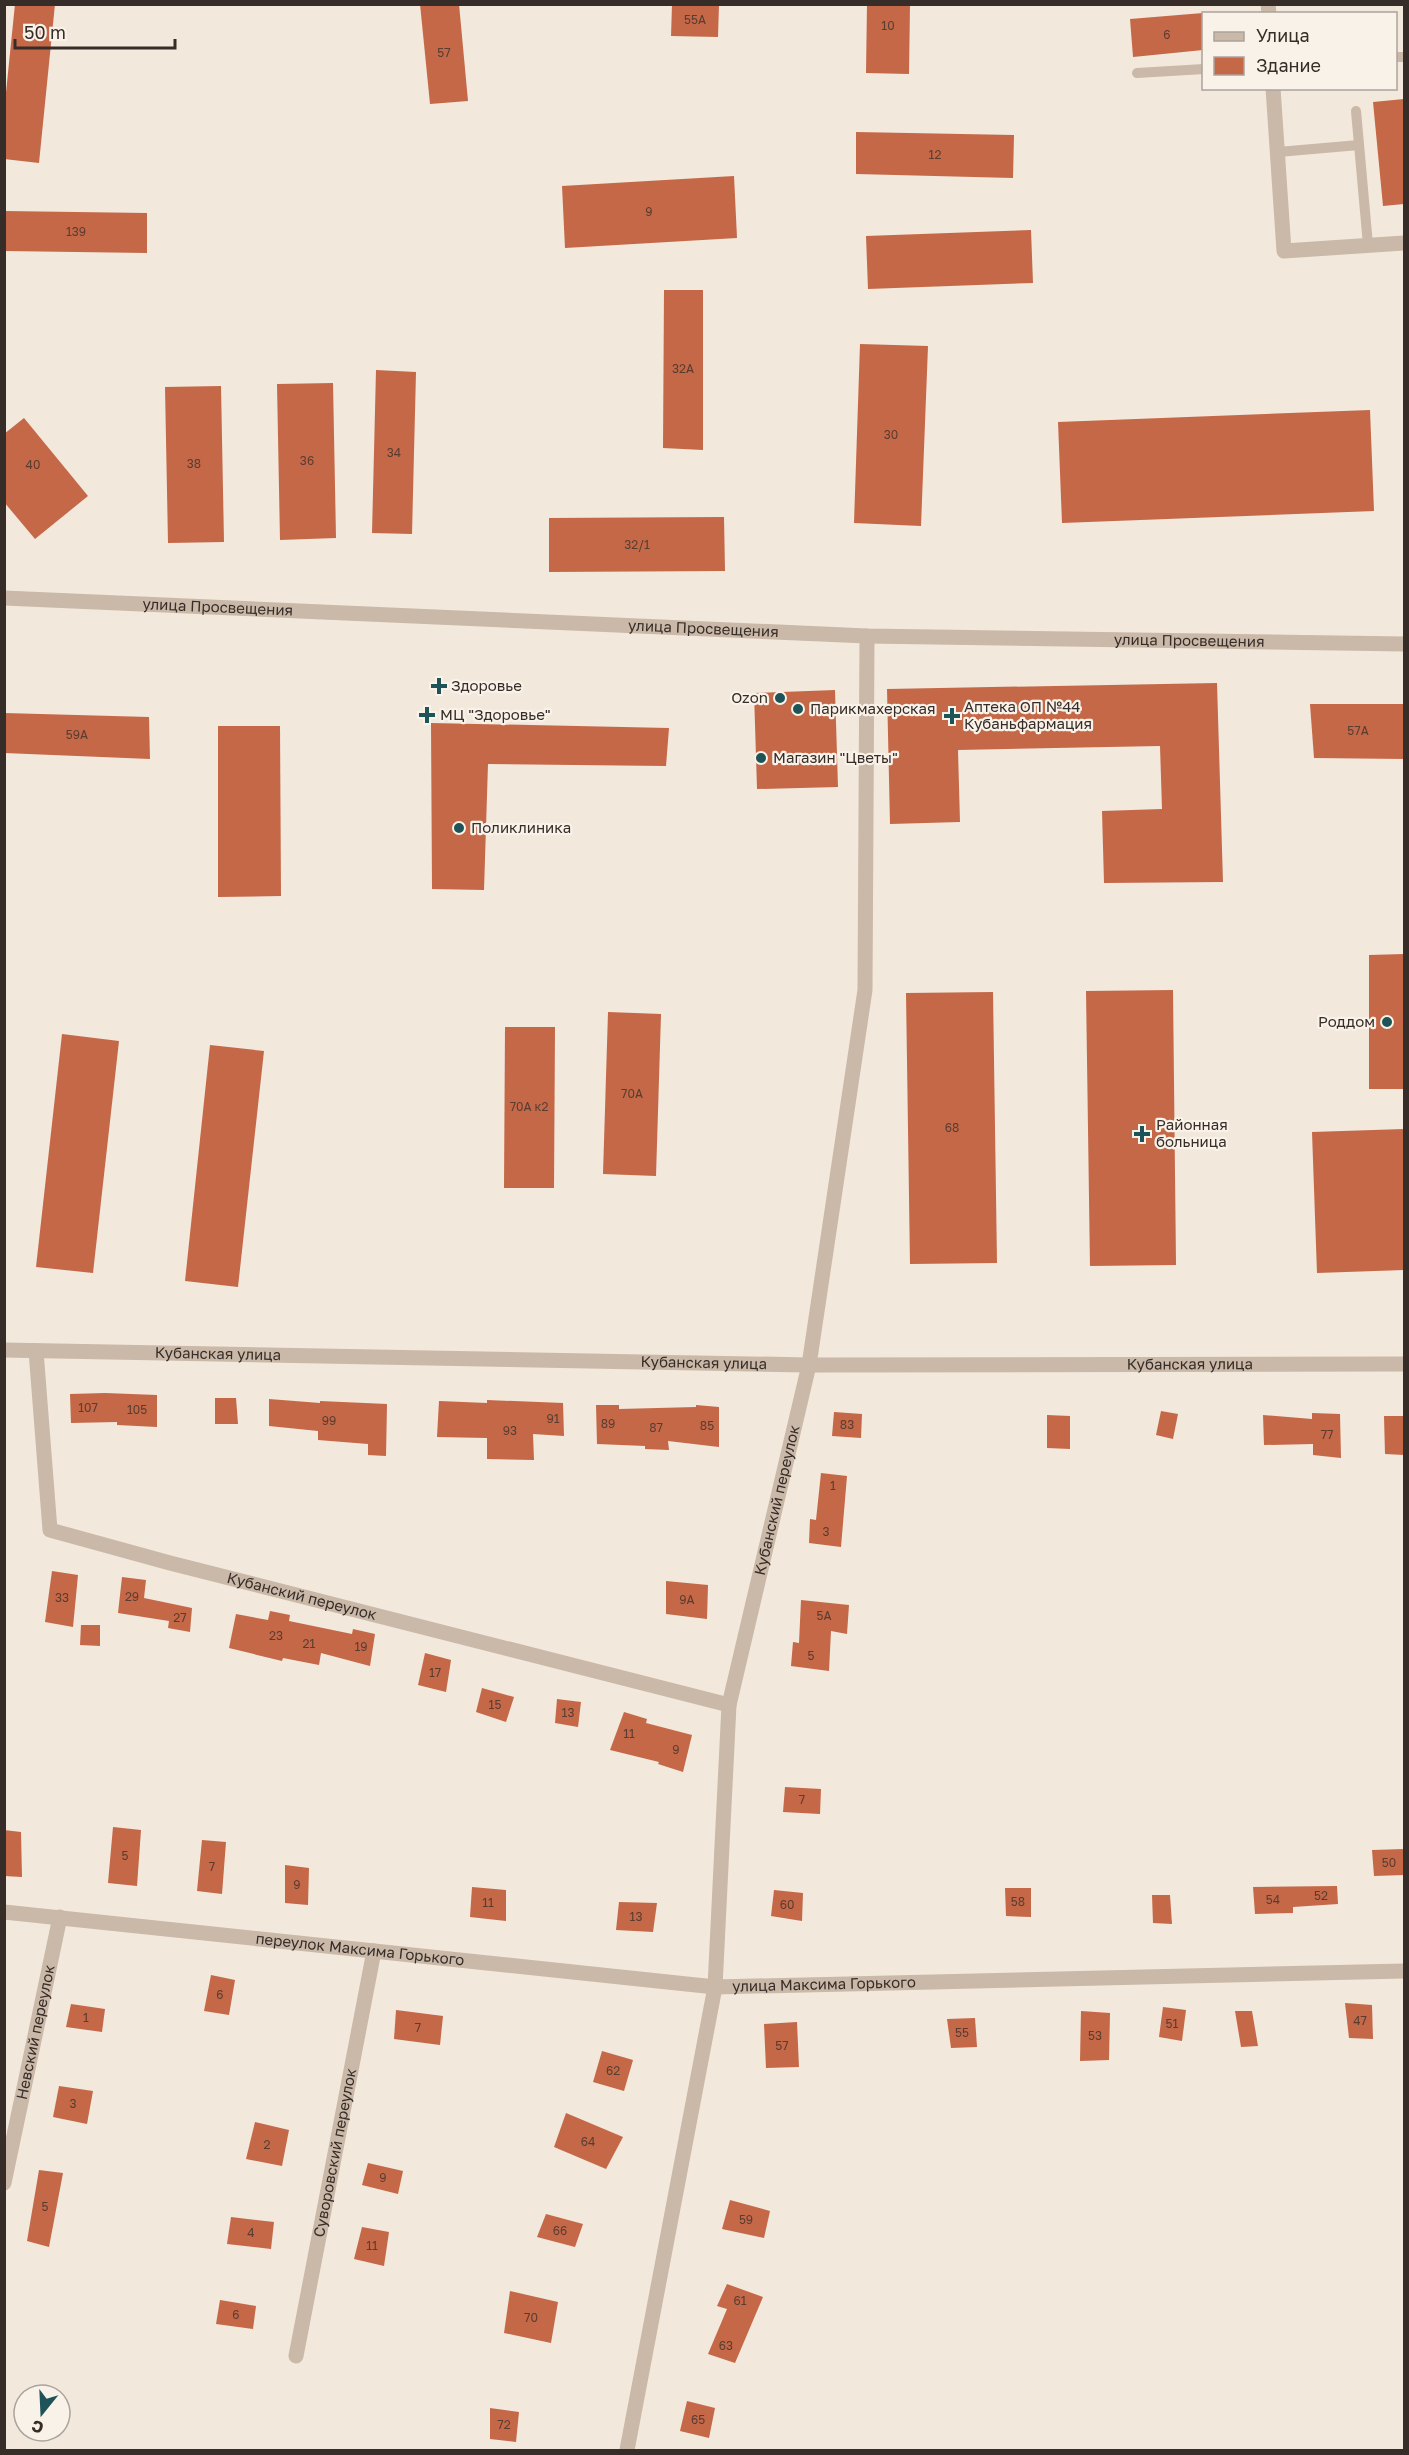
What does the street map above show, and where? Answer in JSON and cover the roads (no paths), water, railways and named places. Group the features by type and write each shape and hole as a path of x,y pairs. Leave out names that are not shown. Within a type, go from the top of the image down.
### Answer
{"street":[{"path":"1274,90 1284,251 1404,243"},
{"name":"улица Просвещения","path":"4,598 867,636 1404,644"},
{"name":"Кубанский переулок","path":"715,1987 729,1705 809,1365 865,990 867,636"},
{"name":"Кубанская улица","path":"4,1350 809,1365 1404,1364"},
{"name":"Кубанский переулок","path":"36,1351 50,1530 170,1563 729,1705"},
{"name":"переулок Максима Горького","path":"4,1912 715,1987"},
{"name":"Невский переулок","path":"4,2183 60,1917"},
{"name":"Суворовский переулок","path":"296,2356 374,1951"},
{"name":"улица Максима Горького","path":"627,2451 715,1987 1404,1971"}],"lane":[{"path":"1137,73 1202,69"},
{"path":"1356,111 1368,245"},
{"path":"1278,152 1359,145"}],"place":[{"name":"Здоровье","path":"439,686"},
{"name":"Ozon","path":"780,698"},
{"name":"Парикмахерская","path":"798,709"},
{"name":"МЦ \"Здоровье\"","path":"427,715"},
{"name":"Аптека ОП №44 Кубаньфармация","path":"952,716"},
{"name":"Магазин \"Цветы\"","path":"761,758"},
{"name":"Поликлиника","path":"459,828"},
{"name":"Роддом","path":"1387,1022"},
{"name":"Районная больница","path":"1142,1134"}]}
